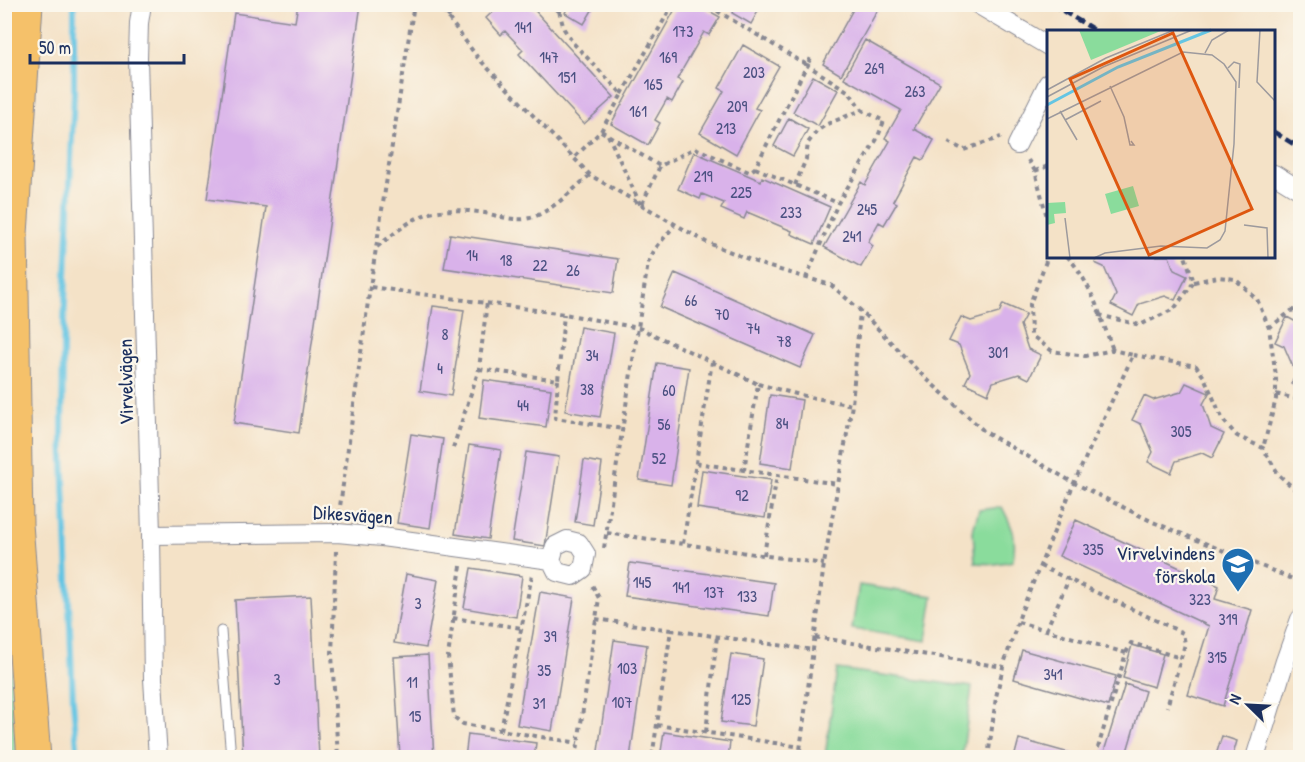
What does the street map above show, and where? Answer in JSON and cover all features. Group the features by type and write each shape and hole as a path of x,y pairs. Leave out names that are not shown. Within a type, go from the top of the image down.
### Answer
{"highway":[{"path":"26,4 11,234 16,524 34,758"}],"street":[{"name":"Virvelvägen","path":"141,4 138,58 153,679 158,758"},
{"path":"977,4 1047,45"},
{"path":"1017,145 1047,85"},
{"path":"1275,175 1300,190"},
{"name":"Dikesvägen","path":"151,535 337,533 543,559 557,572 573,576 585,562"},
{"path":"543,559 555,546 567,540 579,543 585,562"},
{"path":"1255,758 1300,619"}],"lane":[{"path":"221,631 231,758"}],"path":[{"path":"338,758 332,654 337,533 370,287 414,4"},
{"path":"438,4 478,58 590,176 674,226 706,242 763,265 831,285 860,310 919,372 985,432 1074,483 1154,522 1300,582"},
{"path":"447,17 463,4"},
{"path":"549,4 559,11 564,28 573,43 622,94"},
{"path":"559,11 563,4"},
{"path":"574,158 601,131 673,4"},
{"path":"716,4 714,9 849,92 862,110 884,121 878,139 838,203 806,278"},
{"path":"642,206 660,166 695,148 749,172 755,168 812,56"},
{"path":"795,185 806,159 808,143 818,131 827,124 862,110"},
{"path":"601,131 660,166"},
{"path":"608,135 642,206"},
{"path":"948,142 964,150 1004,136 1017,145 1035,171 1047,217"},
{"path":"1035,171 1047,166"},
{"path":"755,168 838,203"},
{"path":"376,248 424,213 446,209 509,218 529,218 548,209 590,176"},
{"path":"576,758 599,598 585,562 604,548 648,262 655,249 674,226"},
{"path":"1047,258 1030,304 1031,335 1052,351 1085,356 1113,350 1196,366 1204,377 1223,420 1237,436 1263,448 1280,476 1300,494"},
{"path":"1069,258 1078,268 1113,350"},
{"path":"1186,258 1194,282"},
{"path":"1099,315 1140,324 1174,309 1194,282 1218,277 1235,279 1257,299 1269,328 1276,376 1276,394 1263,448"},
{"path":"370,287 487,302 639,328 758,384 852,405"},
{"path":"453,448 479,369 487,302"},
{"path":"1269,328 1291,311 1300,308"},
{"path":"800,758 825,564 852,405 860,310"},
{"path":"564,314 555,418 623,429"},
{"path":"988,758 996,697 1018,622 1074,483 1133,355"},
{"path":"683,544 712,362"},
{"path":"479,369 558,380"},
{"path":"744,470 758,384"},
{"path":"1276,394 1300,400"},
{"path":"696,464 838,484"},
{"path":"764,555 777,475"},
{"path":"607,533 825,564"},
{"path":"463,548 448,656 454,717 463,724 579,743"},
{"path":"501,730 522,628 543,559"},
{"path":"1040,566 1183,633 1185,644 1167,707"},
{"path":"1046,630 1069,579"},
{"path":"453,618 522,628"},
{"path":"596,619 813,650"},
{"path":"1018,622 1126,653"},
{"path":"652,758 671,630"},
{"path":"706,732 717,636"},
{"path":"815,637 1003,667"},
{"path":"1095,758 1131,642 1181,658"},
{"path":"657,725 801,747"}],"green space":[{"path":"1002,507 1013,532 1015,545 1013,561 995,564 975,563 973,530 979,510"},
{"path":"4,516 13,713 17,757 5,757"},
{"path":"859,585 933,596 926,641 852,629"},
{"path":"837,669 972,687 962,757 825,757"}],"building":[{"path":"298,4 361,4 299,433 234,423 266,207 207,199 234,13 295,22"},
{"path":"501,4 529,4 614,97 584,124 519,54 523,50 505,31 501,35 486,18"},
{"path":"569,4 590,4 594,7 584,24 565,13"},
{"path":"678,4 701,4 700,6 720,17 709,35 704,32 677,79 683,82 672,102 667,99 655,120 660,123 648,145 611,124"},
{"path":"737,4 762,4 751,24 732,13"},
{"path":"856,4 881,4 841,75 823,64"},
{"path":"865,40 940,83 914,129 934,140 923,160 917,157 893,201 897,203 884,225 879,222 868,242 873,246 861,267 824,247 861,182 865,185 890,141 885,138 901,110 844,78"},
{"path":"743,45 779,66 755,108 760,110 736,154 700,133 724,91 719,88"},
{"path":"813,76 838,90 818,126 793,112"},
{"path":"789,118 808,129 793,156 774,146"},
{"path":"694,152 761,181 762,177 830,207 814,244 791,234 792,231 747,212 744,219 721,209 724,203 702,194 700,199 678,189"},
{"path":"450,234 618,259 613,293 444,268"},
{"path":"1097,258 1170,258 1174,270 1187,276 1175,300 1165,296 1139,304 1133,316 1111,305 1116,295 1104,267 1095,263"},
{"path":"675,273 815,335 800,368 660,307"},
{"path":"1003,304 1026,314 1020,325 1028,349 1041,355 1029,379 1019,374 993,382 988,394 965,383 970,373 959,345 949,341 961,317 971,321 999,313"},
{"path":"433,306 464,310 451,396 420,391"},
{"path":"1287,317 1296,322 1300,321 1300,389 1291,384 1296,374 1284,346 1275,342"},
{"path":"580,327 614,333 600,417 565,411"},
{"path":"657,363 689,368 671,485 639,480"},
{"path":"484,380 551,389 546,427 479,418"},
{"path":"1186,383 1209,393 1203,404 1211,428 1224,434 1212,458 1202,453 1176,461 1171,473 1148,462 1153,452 1141,424 1132,420 1144,396 1153,400 1181,392"},
{"path":"770,395 802,400 792,468 760,463"},
{"path":"411,434 443,439 430,528 397,523"},
{"path":"469,445 501,450 488,539 455,534"},
{"path":"526,452 559,457 545,546 512,541"},
{"path":"584,460 602,463 593,525 575,522"},
{"path":"702,470 771,480 765,518 697,508"},
{"path":"1076,520 1219,586 1215,599 1252,610 1223,706 1188,695 1209,626 1059,556"},
{"path":"630,563 774,583 769,616 625,596"},
{"path":"471,568 522,576 516,617 464,608"},
{"path":"406,574 438,580 426,648 394,643"},
{"path":"540,592 574,598 552,731 517,725"},
{"path":"311,596 319,758 243,758 235,600"},
{"path":"614,640 647,645 630,758 597,758"},
{"path":"1132,645 1163,654 1154,687 1123,678"},
{"path":"1022,650 1116,676 1108,706 1014,679"},
{"path":"731,654 763,659 753,726 721,722"},
{"path":"428,655 434,758 400,758 394,657"},
{"path":"1125,684 1145,691 1125,758 1102,758"},
{"path":"664,732 730,742 728,758 660,758"},
{"path":"468,734 536,743 534,758 465,758"},
{"path":"1222,736 1237,741 1232,758 1215,758"},
{"path":"1019,739 1084,757 1084,758 1014,758"}],"waterway":[{"path":"74,4 74,91 63,346 62,434 73,701 78,758"}],"railway":[{"path":"1051,4 1095,30"},
{"path":"1275,133 1300,148"}],"place":[{"name":"Virvelvindens förskola","path":"1238,593"}]}
